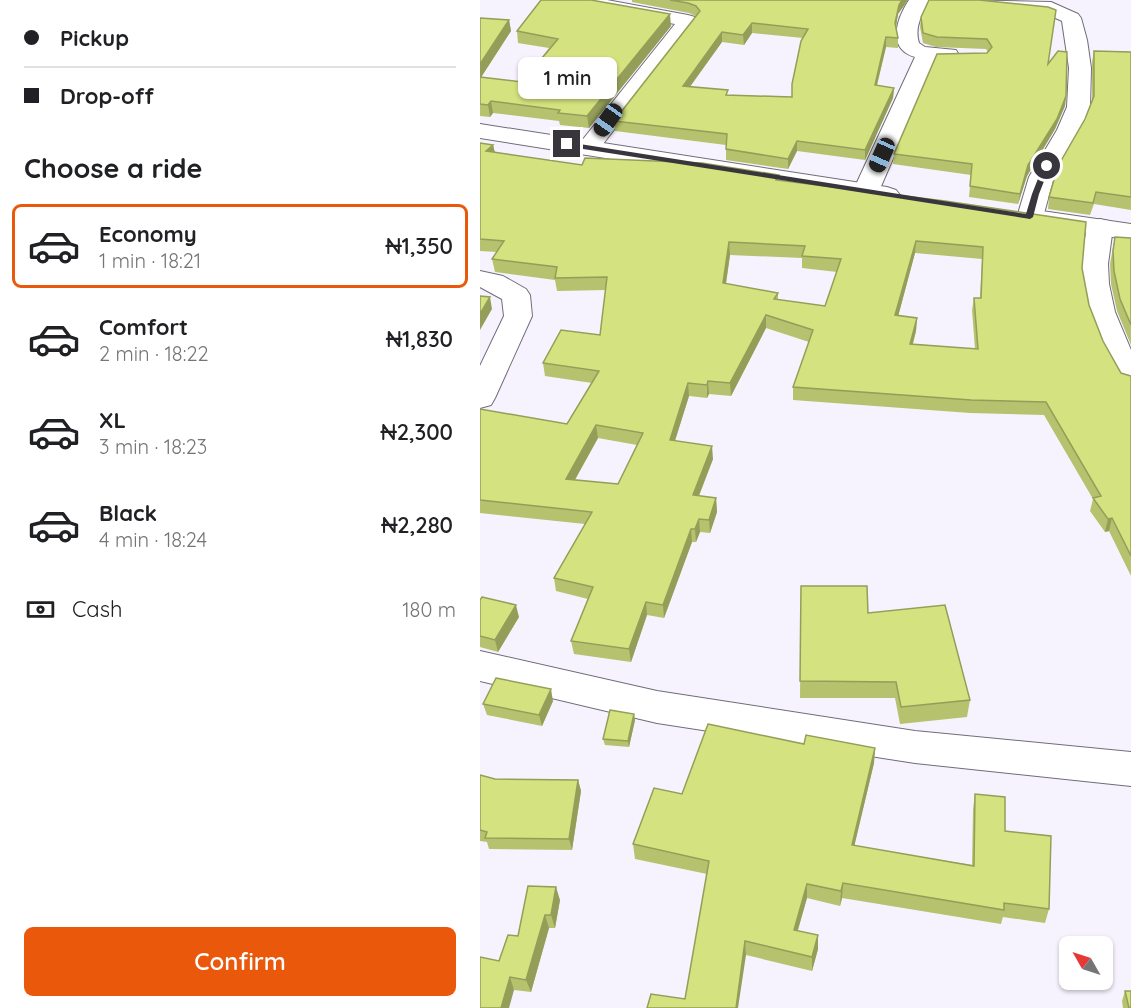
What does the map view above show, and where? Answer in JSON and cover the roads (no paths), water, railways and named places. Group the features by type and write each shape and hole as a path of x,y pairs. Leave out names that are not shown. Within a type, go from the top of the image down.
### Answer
{"street":[{"path":"567,0 630,4 688,21 588,148"},
{"path":"921,0 914,5 907,22 908,44 913,50 927,54 968,56"},
{"path":"964,0 1051,8 1071,18 1075,28 1081,62 1077,114 1066,137 1047,166 1035,194 1018,215 1131,232"},
{"path":"866,191 927,54"},
{"path":"480,131 912,199"},
{"path":"1100,227 1094,267 1098,305 1110,340 1131,378"},
{"path":"480,279 493,282 516,295 518,316 480,399"},
{"path":"480,666 657,707 915,747 1131,769"}]}
